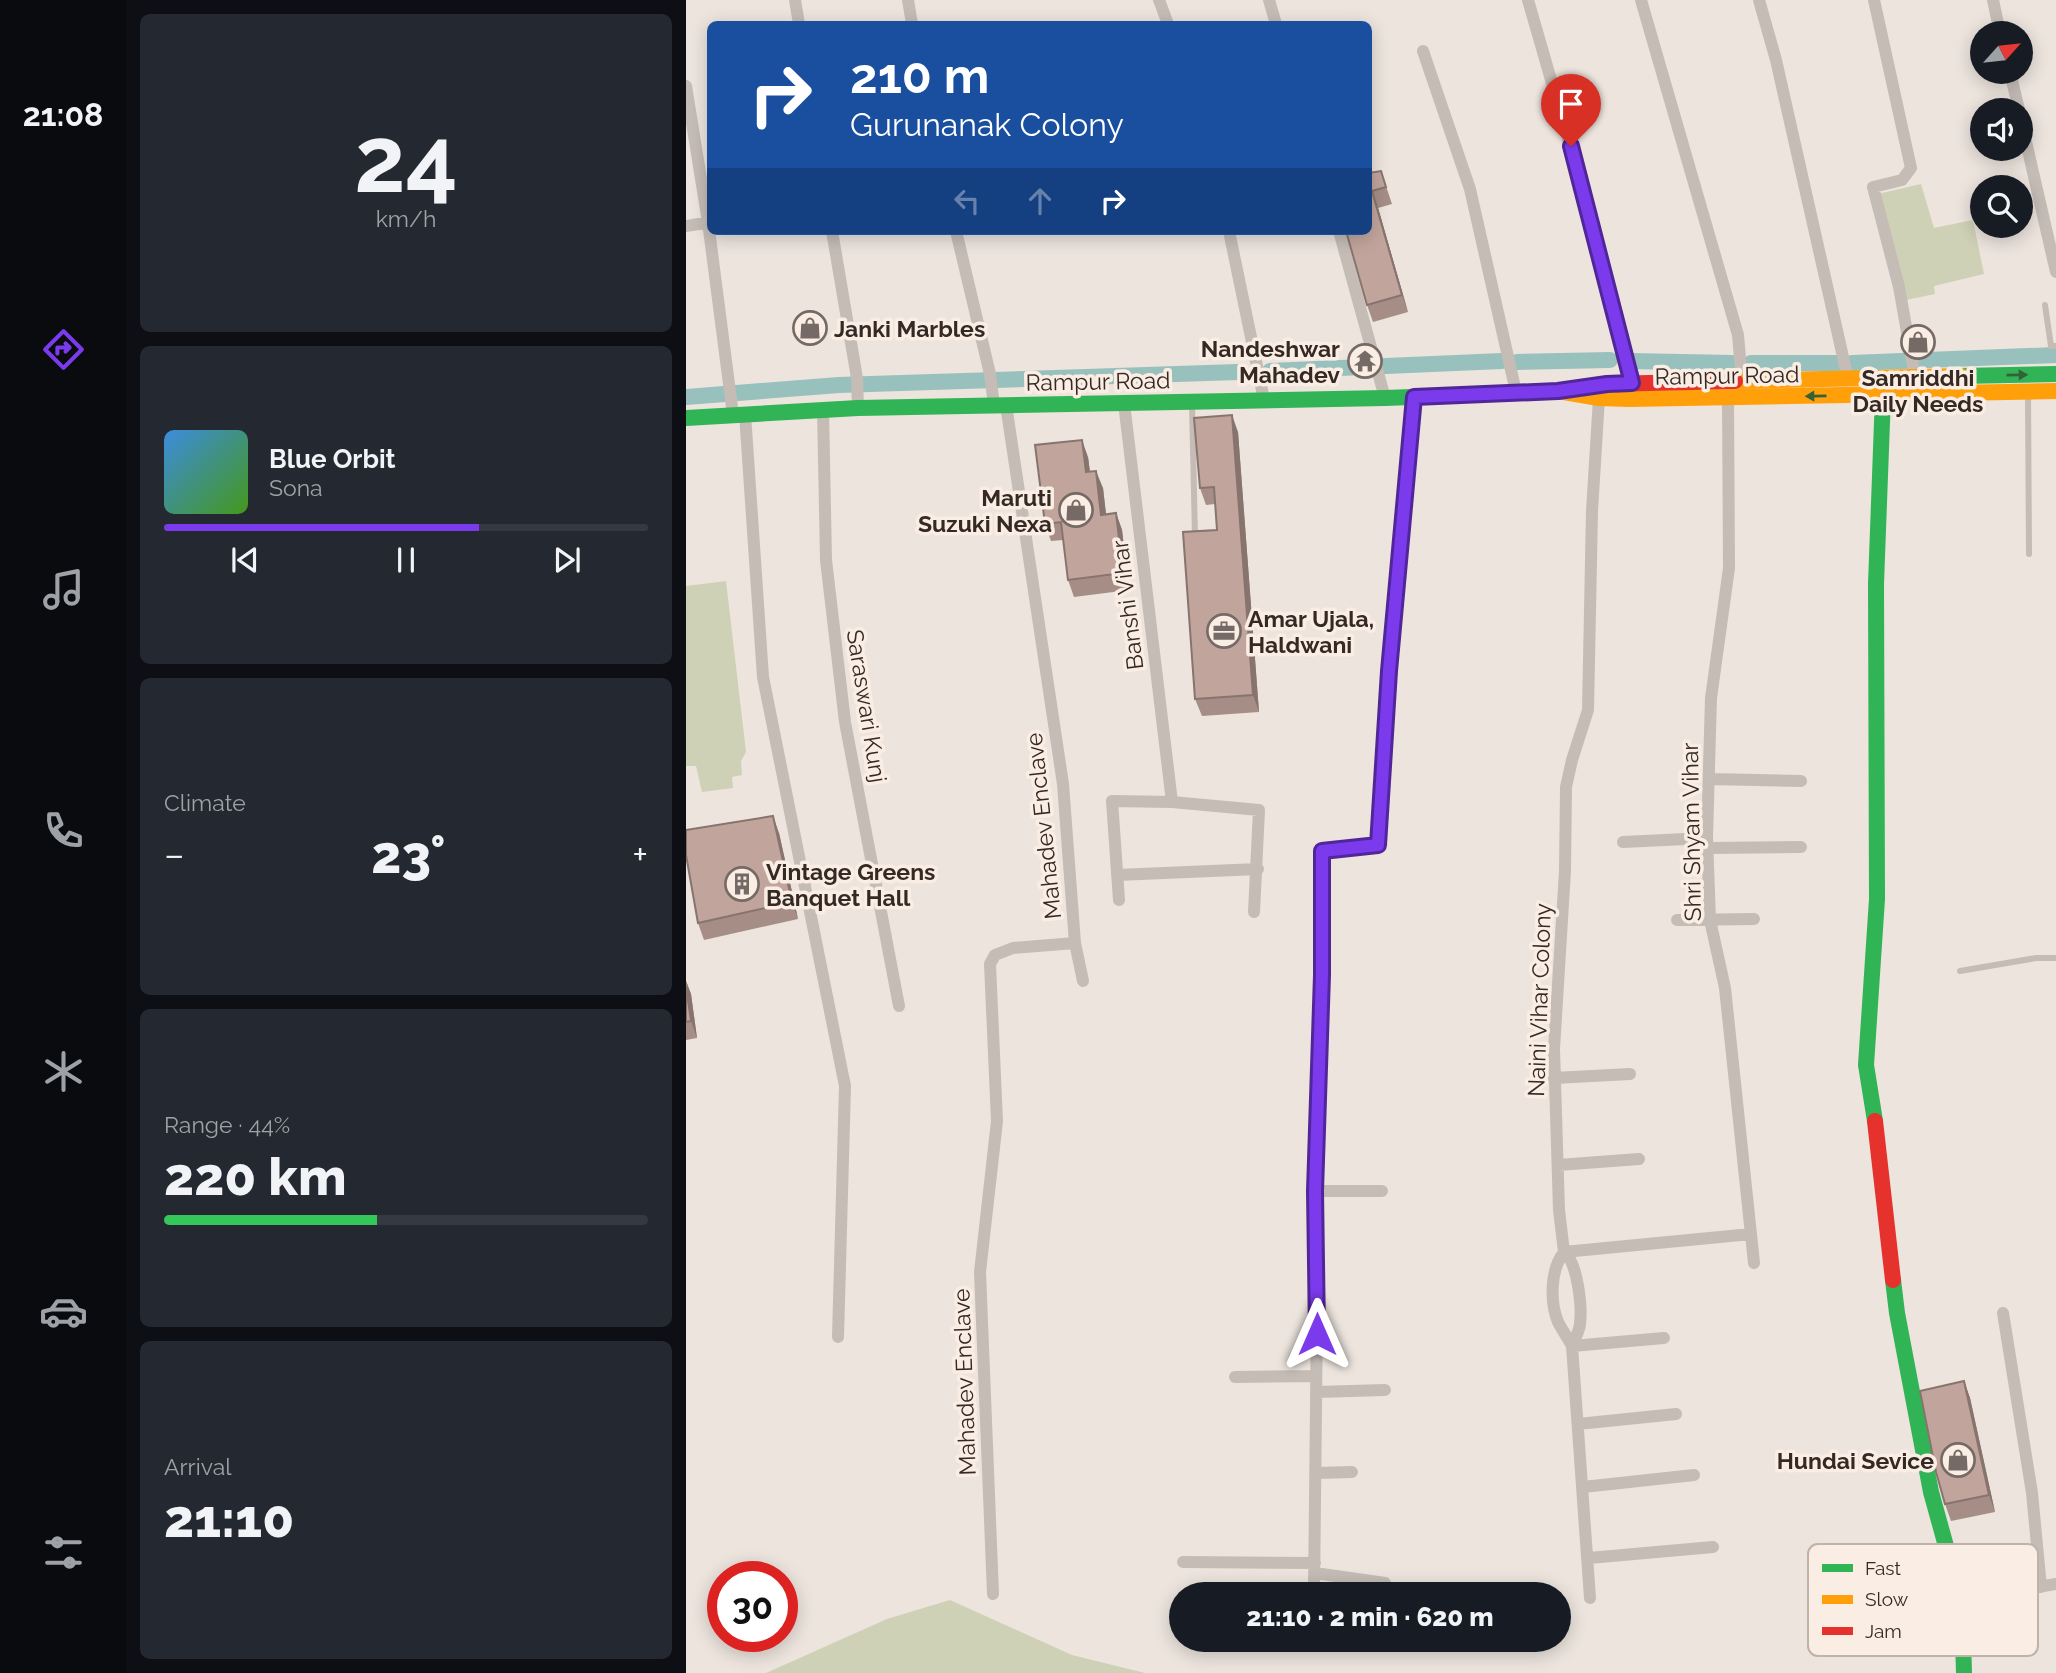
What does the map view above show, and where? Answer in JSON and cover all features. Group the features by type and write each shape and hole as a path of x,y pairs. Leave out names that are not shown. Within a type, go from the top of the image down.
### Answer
{"main road":[{"path":"1558,391 1607,384 1848,379 1914,373 2056,374"},
{"name":"Rampur Road","path":"686,418 737,410 858,408 998,400 1192,402 1558,391 1599,398 2056,391"},
{"path":"1883,395 1876,584 1877,900 1866,1065 1897,1313 1910,1393 1931,1492 1945,1544"}],"street":[{"path":"795,0 798,21"},
{"path":"908,0 912,21"},
{"path":"1159,0 1167,21"},
{"path":"1269,0 1275,21"},
{"path":"1528,0 1577,170 1632,383"},
{"path":"1641,0 1738,335 1742,381"},
{"path":"1759,0 1776,60 1848,379"},
{"path":"1874,0 1911,169 1902,180 1872,187 1899,287 1914,373"},
{"path":"1993,0 1997,21"},
{"path":"1423,51 1470,189 1516,392"},
{"path":"686,86 707,210"},
{"path":"2030,161 2056,272"},
{"path":"686,226 707,222"},
{"path":"711,235 730,385 737,410 763,677 845,1086 838,1337"},
{"path":"833,235 857,384 858,408"},
{"name":"Mahadev Enclave","path":"957,235 998,400 1063,783 1075,943 1013,948 995,955 990,964 997,1121 980,1272 993,1594"},
{"path":"1230,235 1264,400"},
{"path":"1340,235 1385,398"},
{"path":"1314,1582 1317,1376 1315,1191 1322,975 1322,851 1378,845 1389,671 1414,397"},
{"name":"Naini Vihar Colony","path":"1590,1598 1572,1346 1580,1324 1575,1268 1564,1252 1554,1078 1566,788 1588,710 1592,512 1599,398"},
{"name":"Shri Shyam Vihar","path":"1728,398 1729,568 1712,698 1708,843 1710,920 1725,988 1754,1263"},
{"name":"Banshi Vihar","path":"1124,403 1172,802"},
{"name":"Saraswari Kunj","path":"823,409 826,560 845,722 899,1006"},
{"path":"1709,779 1801,782"},
{"path":"1119,900 1112,801 1172,802 1259,810 1254,912"},
{"path":"1623,842 1801,847"},
{"path":"1117,875 1258,869"},
{"path":"1678,920 1754,919"},
{"path":"1075,943 1083,981"},
{"path":"1554,1078 1630,1074"},
{"path":"1558,1165 1639,1159"},
{"path":"1315,1191 1382,1191"},
{"path":"1664,1338 1572,1346 1559,1323 1553,1298 1555,1269 1564,1252 1751,1234"},
{"path":"2003,1313 2027,1457 2036,1544"},
{"path":"1235,1377 1317,1376"},
{"path":"1316,1392 1385,1390"},
{"path":"1578,1424 1676,1414"},
{"path":"1316,1473 1352,1472"},
{"path":"1583,1487 1693,1475"},
{"path":"1589,1558 1713,1547"},
{"path":"2038,1559 2041,1587"},
{"path":"1183,1562 1315,1568 1380,1582"},
{"path":"2038,1588 2056,1584"}],"lane":[{"path":"2045,305 2051,346 2056,346"},
{"path":"2028,391 2029,554"},
{"path":"1192,402 1195,537"},
{"path":"1960,971 2036,958 2056,958"}],"green space":[{"path":"1921,184 1934,228 1970,221 1970,238 1977,238 1984,274 1934,286 1935,294 1906,300 1878,194"},
{"path":"726,581 746,752 741,761 742,775 732,777 733,788 702,792 696,766 686,766 686,586"},
{"path":"950,1600 1072,1655 1145,1673 766,1673 887,1619"}],"building":[{"path":"1381,171 1386,187 1372,191 1372,172"},
{"path":"1372,191 1402,295 1367,305 1347,235 1372,235"},
{"name":"Amar Ujala, Haldwani","path":"1232,415 1253,695 1195,699 1183,532 1217,530 1214,487 1200,488 1194,418"},
{"name":"Maruti Suzuki Nexa","path":"1082,440 1086,472 1096,471 1101,515 1116,513 1123,573 1068,580 1061,522 1045,524 1035,445"},
{"name":"Vintage Greens Banquet Hall","path":"773,816 792,902 698,923 686,855 686,830"},
{"path":"686,987 691,1021 686,1022"},
{"name":"Hundai Sevice","path":"1964,1381 1989,1495 1945,1504 1920,1391"}],"waterway":[{"path":"1852,363 2056,355"},
{"path":"1517,362 1610,360"},
{"path":"1270,371 1502,361"},
{"path":"1629,361 1732,363"},
{"path":"1751,363 1840,363"},
{"path":"686,397 839,385 1238,372"}],"traffic: fast":[{"path":"1961,376 2056,374"},
{"path":"686,418 858,408 1516,393"},
{"path":"1875,1121 1866,1065 1877,899 1876,584 1883,395"},
{"path":"1893,1280 1931,1492 1945,1544"},
{"path":"1964,1656 1964,1673"}],"traffic: slow":[{"path":"1735,381 1961,376"},
{"path":"1516,393 1558,391 1599,398 1629,399 2056,391"}],"traffic: jam":[{"path":"1576,388 1607,384 1735,381"},
{"path":"1875,1121 1893,1280"}],"place":[{"name":"Janki Marbles","path":"810,328"},
{"name":"Samriddhi Daily Needs","path":"1918,342"},
{"name":"Nandeshwar Mahadev","path":"1365,361"},
{"name":"Maruti Suzuki Nexa","path":"1076,510"},
{"name":"Amar Ujala, Haldwani","path":"1224,631"},
{"name":"Vintage Greens Banquet Hall","path":"742,884"},
{"name":"Hundai Sevice","path":"1958,1460"}],"route":[{"path":"1317,1334 1315,1191 1322,975 1322,851 1378,845 1389,671 1414,397 1558,391 1632,383 1571,146"}]}
